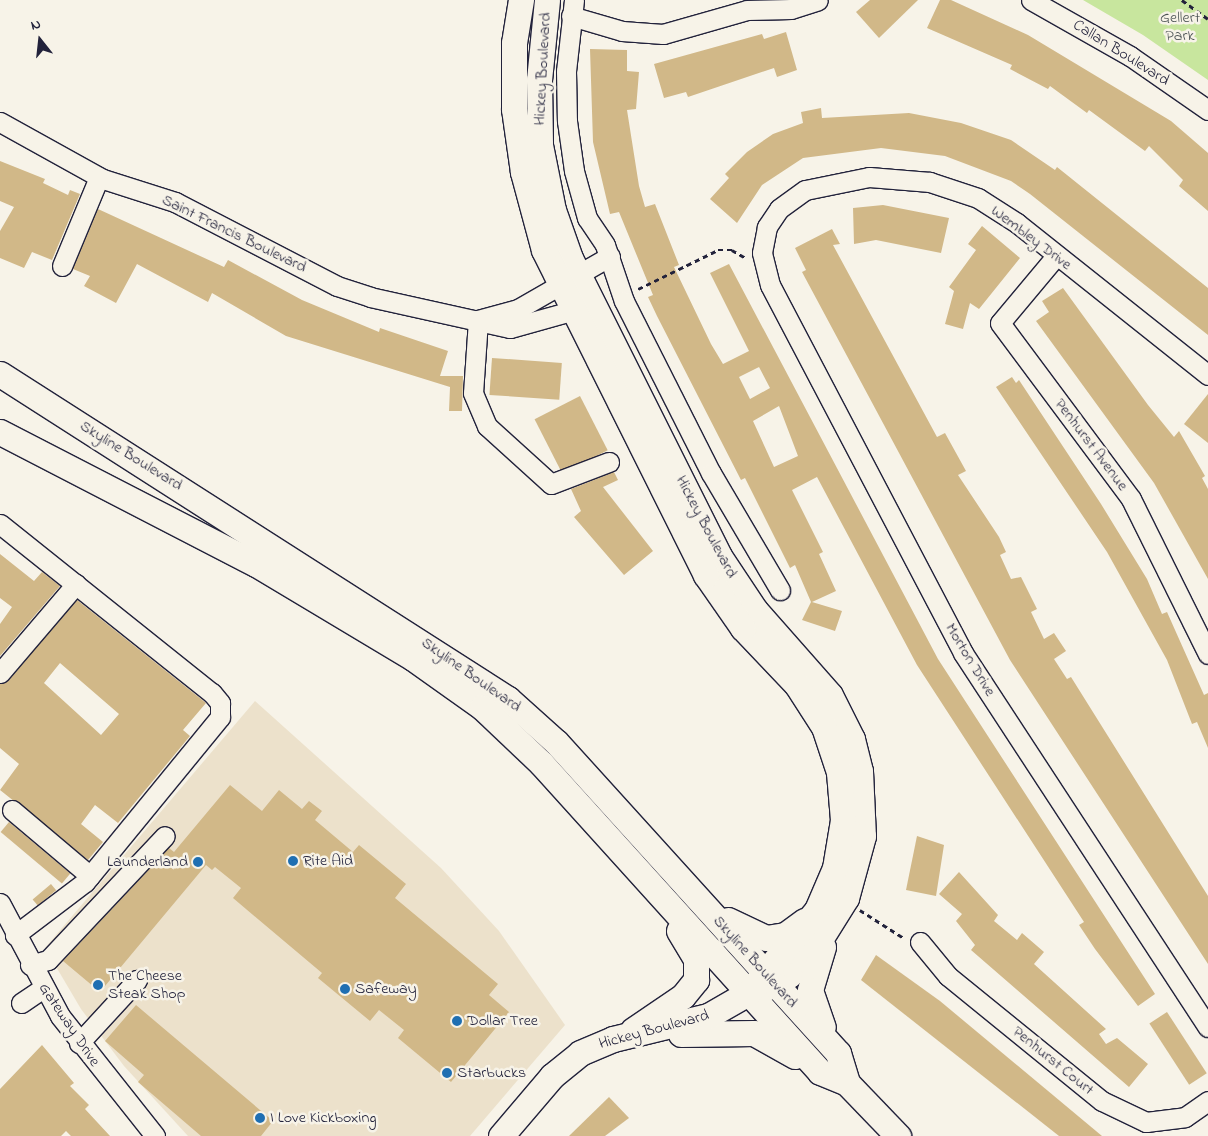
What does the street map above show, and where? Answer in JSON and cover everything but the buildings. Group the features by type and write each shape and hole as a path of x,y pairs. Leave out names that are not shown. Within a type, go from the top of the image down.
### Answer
{"main road":[{"name":"Hickey Boulevard","path":"501,1136 560,1068 589,1048 624,1036 708,1016 770,978 801,965 824,919 852,883 863,836 863,786 852,739 821,682 755,610 720,556 534,219 515,123 513,59 521,0"},
{"name":"Hickey Boulevard","path":"540,1 540,145 567,278 571,311 706,575 743,628 807,697 830,741 839,772 843,820 836,868 824,919"},
{"name":"Skyline Boulevard","path":"0,374 501,694 556,742 838,1053 847,1082 898,1136"},
{"name":"Skyline Boulevard","path":"0,432 225,547 441,677 506,728 820,1072 847,1082"},
{"path":"624,1036 683,996 696,980 696,959 655,890"},
{"path":"699,900 746,932 766,938 785,934 824,919"},
{"path":"824,919 810,990 815,1012 838,1053"},
{"path":"624,1036 746,1032 770,1040 820,1072"}],"street":[{"path":"572,8 622,31 663,34 747,10 790,9 818,0"},
{"name":"Callan Boulevard","path":"1031,0 1130,56 1208,110"},
{"name":"Hickey Boulevard","path":"572,8 566,84 571,154 589,224 610,256 622,297 731,512 780,590"},
{"name":"Saint Francis Boulevard","path":"0,122 99,177 175,202 269,247 337,286 510,328 571,311"},
{"path":"62,266 99,177"},
{"name":"Wembley Drive","path":"765,272 762,253 767,227 779,209 805,190 869,177 930,182 978,198 1056,256 1208,375"},
{"name":"Saint Francis Boulevard","path":"478,320 518,309 567,278 610,256"},
{"name":"Penhurst Avenue","path":"1056,256 1000,323 1132,498 1208,654"},
{"name":"Morton Drive","path":"765,272 963,653 1208,1027"},
{"path":"478,320 473,393 487,426 550,484 609,462"},
{"path":"0,524 220,703 220,717 194,753 90,876 15,935"},
{"path":"0,673 76,584"},
{"path":"12,810 90,876"},
{"path":"30,965 48,960 164,836"},
{"name":"Gateway Drive","path":"0,904 43,988 79,1043 155,1136"},
{"name":"Penhurst Court","path":"920,942 948,976 1102,1101 1146,1122 1185,1116 1208,1101"},
{"path":"79,1043 138,980"},
{"path":"21,1003 43,988"}],"path":[{"path":"1182,0 1208,19"},
{"path":"622,297 726,249 765,272"},
{"path":"859,908 874,920 878,917 894,936 920,942"}],"shaded area":[{"path":"255,701 441,868 499,931 565,1025 470,1136 188,1136 124,1066 81,1009 45,948"}],"green space":[{"name":"Gellert Park","path":"1083,0 1208,0 1208,80 1143,35"}],"place":[{"name":"Rite Aid","path":"293,861"},
{"name":"Launderland","path":"198,862"},
{"name":"The Cheese Steak Shop","path":"98,985"},
{"name":"Safeway","path":"345,989"},
{"name":"Dollar Tree","path":"457,1021"},
{"name":"Starbucks","path":"447,1073"},
{"name":"I Love Kickboxing","path":"260,1118"}]}
